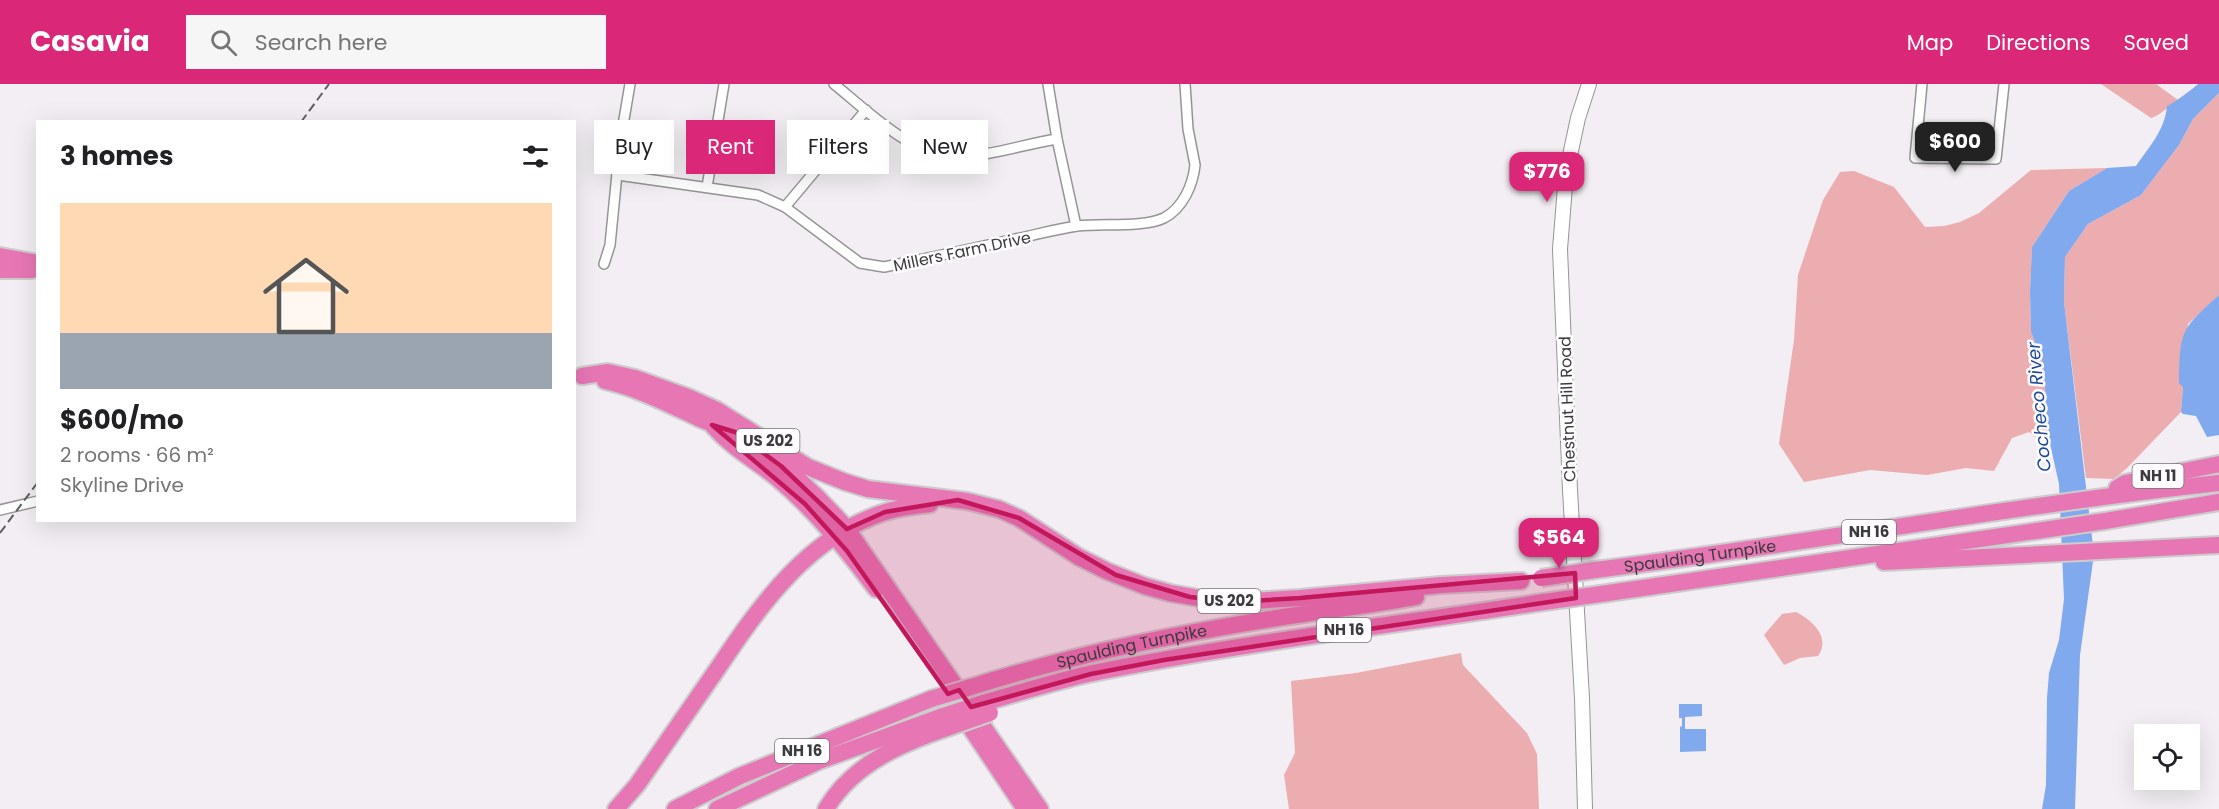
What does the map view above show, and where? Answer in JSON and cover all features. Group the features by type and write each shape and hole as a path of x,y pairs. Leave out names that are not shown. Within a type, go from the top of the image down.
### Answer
{"highway":[{"path":"0,256 36,263"},
{"path":"0,270 36,270"},
{"name":"US 202","path":"578,375 608,372 635,378 680,393 717,410 808,467 845,482 894,493 958,500 999,509 1019,518 1079,557 1116,575 1144,586 1190,597 1235,602 1441,585 1521,581"},
{"name":"US 202","path":"578,375 615,383 665,402 712,425 727,443 777,478 842,533 883,600 1004,777 1021,809"},
{"name":"NH 11","path":"2100,496 2125,483 2219,464"},
{"name":"Spaulding Turnpike","path":"675,809 740,776 931,699 1007,675 1077,658 1248,622 1321,610 1372,606 1521,581 2038,507 2100,496 2219,483"},
{"path":"616,809 637,785 771,592 818,547 885,512 958,500"},
{"name":"Spaulding Turnpike","path":"717,809 819,761 1091,674 1313,634 1702,580 2219,502"},
{"path":"842,533 1040,809"},
{"path":"1781,567 2214,545"},
{"path":"826,809 848,781 873,761 947,721"},
{"path":"1004,777 1025,809"}],"street":[{"path":"604,264 610,245 630,84"},
{"path":"707,187 724,84"},
{"path":"834,84 920,149 945,156 962,157 1057,139"},
{"path":"1048,84 1057,139 1076,226"},
{"name":"Millers Farm Drive","path":"618,176 758,195 785,207 860,263 884,267 1076,226 1108,223 1143,224 1155,221 1172,212 1191,185 1195,165 1188,129 1185,84"},
{"name":"Chestnut Hill Road","path":"1585,809 1582,698 1570,490 1560,249 1562,209 1568,165 1578,118 1589,84"},
{"path":"1922,84 1915,158 1980,160 1996,159 2004,84"},
{"path":"785,207 866,110"},
{"path":"0,510 36,501"}],"highlighted area":[{"path":"712,425 735,432 781,466 847,529 885,512 958,500 1019,518 1116,575 1190,597 1235,602 1300,598 1575,573 1576,598 1164,660 1091,674 971,707 959,690 948,694 847,551 805,504"}],"shaded area":[{"path":"2101,84 2156,84 2178,100 2151,118"},
{"path":"2219,93 2219,295 2188,324 2181,412 2114,479 2086,478 2064,302 2065,257 2088,224 2141,195 2179,145 2193,119"},
{"path":"2107,168 2069,191 2032,247 2031,332 2043,363 2049,439 2038,439 2029,432 2012,438 1994,471 1966,468 1927,475 1870,470 1804,482 1779,444 1794,340 1798,275 1823,200 1840,172 1854,171 1894,187 1925,227 1960,222 1979,213 2031,170"},
{"path":"1796,612 1818,630 1822,642 1821,649 1818,656 1800,658 1784,665 1764,635 1782,614"},
{"path":"1461,653 1463,665 1527,733 1537,754 1539,809 1289,809 1284,775 1295,753 1291,681 1356,673"}],"water":[{"path":"2198,84 2219,84 2219,93 2193,119 2179,145 2141,195 2088,224 2065,257 2064,302 2094,554 2080,655 2075,809 2042,809 2046,785 2049,673 2059,640 2064,599 2059,484 2049,439 2043,363 2031,332 2032,247 2069,191 2107,168 2136,166 2160,131 2167,106"},
{"path":"2219,295 2219,435 2207,437 2196,416 2181,412 2183,387 2179,383 2180,352 2189,325"},
{"path":"1679,704 1702,704 1702,716 1685,717 1685,729 1706,729 1706,751 1680,752 1682,718 1679,718"}],"railway":[{"path":"302,120 329,84"},
{"path":"0,533 36,485"}],"water label":[{"name":"Cocheco River","path":"2039,407"}]}
